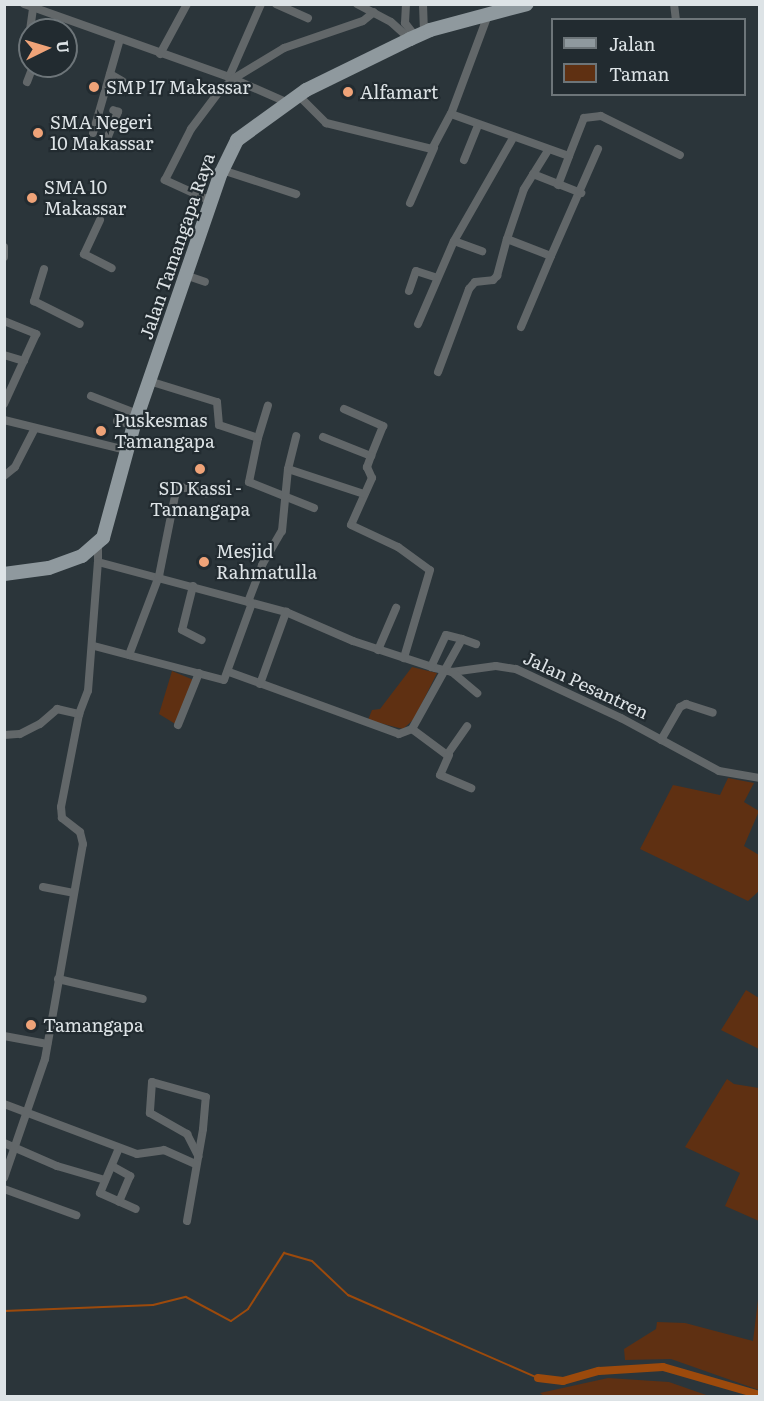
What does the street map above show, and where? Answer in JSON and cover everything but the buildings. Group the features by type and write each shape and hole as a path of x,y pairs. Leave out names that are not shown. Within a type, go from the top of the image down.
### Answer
{"main road":[{"name":"Jalan Tamangapa Raya","path":"98,546 126,450 185,275 222,170 237,140 292,98 417,36 527,4"},
{"path":"4,574 42,570 98,546"}],"street":[{"path":"24,4 160,54 292,98 326,123 434,148"},
{"path":"160,54 187,4"},
{"path":"211,201 166,183 166,177 205,110 231,78 261,4"},
{"path":"276,4 308,18"},
{"path":"357,4 417,36"},
{"path":"406,4 405,23 417,36"},
{"path":"417,36 423,4"},
{"path":"32,18 33,8"},
{"path":"231,78 284,48 363,21 374,12"},
{"path":"410,203 451,114 488,15"},
{"path":"93,133 120,39"},
{"path":"110,74 122,81"},
{"path":"27,82 28,78"},
{"path":"105,144 118,112 113,110"},
{"path":"451,114 547,152 569,156"},
{"path":"558,184 584,118 601,116 680,154"},
{"path":"464,160 478,124"},
{"path":"418,324 454,241 513,138"},
{"path":"521,327 581,193 598,149"},
{"path":"438,372 469,289 475,282 493,280 496,276 507,239 533,174 547,152"},
{"path":"222,170 296,194"},
{"path":"533,174 581,193"},
{"path":"100,220 84,254 112,268"},
{"path":"507,239 551,256"},
{"path":"454,241 482,251"},
{"path":"4,247 4,256"},
{"path":"44,269 34,301 80,324"},
{"path":"409,291 416,271 437,278"},
{"path":"185,275 205,282"},
{"path":"4,321 36,334 4,404"},
{"path":"4,355 24,361"},
{"path":"149,381 217,402 219,424 258,438"},
{"path":"91,396 136,419"},
{"path":"268,405 258,438 249,482 314,508"},
{"path":"344,409 383,426 367,467 372,475 351,525 398,547 430,570 404,658"},
{"path":"117,421 136,419"},
{"path":"4,420 34,430 126,450"},
{"path":"4,476 15,467 34,430"},
{"path":"94,646 199,673 219,681 229,672 262,565 282,531 288,469 296,436"},
{"path":"323,437 371,456"},
{"path":"288,469 364,494"},
{"path":"129,655 159,576 177,489 182,484 206,493"},
{"path":"4,1179 14,1146 40,1081 84,838 63,818 60,807 79,714 88,691 94,646 98,546"},
{"name":"Jalan Pesantren","path":"98,562 159,576 286,612 378,650 431,667 450,671 496,666 516,669 719,771 759,778"},
{"path":"193,586 182,630 202,640"},
{"path":"378,650 396,608"},
{"path":"260,684 286,612"},
{"path":"431,667 446,635 476,644"},
{"path":"229,672 399,734 412,729 450,671 462,639"},
{"path":"450,671 477,693"},
{"path":"178,725 199,673"},
{"path":"661,740 680,707 686,704 713,713"},
{"path":"4,735 20,734 40,724 57,709 79,714"},
{"path":"467,726 440,775 471,788"},
{"path":"412,729 449,755"},
{"path":"43,887 73,893"},
{"path":"58,979 143,999"},
{"path":"4,1036 47,1044"},
{"path":"187,1221 197,1160 206,1097 153,1082 150,1113 187,1134 197,1160"},
{"path":"4,1104 28,1111 136,1154 164,1150 197,1160"},
{"path":"4,1143 57,1166 105,1180"},
{"path":"119,1148 100,1193 136,1209"},
{"path":"112,1166 130,1176 119,1202"},
{"path":"4,1189 76,1215"}],"green space":[{"path":"412,667 437,673 414,719 403,729 368,720 372,710 380,709"},
{"path":"172,671 196,681 177,725 159,714"},
{"path":"728,778 754,783 744,802 759,811 744,846 759,855 759,891 748,901 640,849 673,785 720,795"},
{"path":"746,990 759,998 759,1049 721,1030"},
{"path":"727,1079 734,1084 759,1088 759,1221 725,1206 740,1173 685,1147"},
{"path":"759,1292 759,1390 671,1359 625,1360 624,1349 656,1329 657,1322 685,1323 753,1341"},
{"path":"608,1378 669,1382 709,1396 544,1396 540,1393"}],"waterway":[{"path":"4,1311 153,1305 186,1297 231,1321 248,1309 284,1253 312,1261 348,1295 538,1378"},
{"path":"538,1378 563,1381 599,1371 663,1367 760,1395"}],"place":[{"name":"SMP 17 Makassar","path":"94,87"},
{"name":"Alfamart","path":"348,92"},
{"name":"SMA Negeri 10 Makassar","path":"38,133"},
{"name":"SMA 10 Makassar","path":"32,198"},
{"name":"Puskesmas Tamangapa","path":"101,431"},
{"name":"SD Kassi - Tamangapa","path":"200,469"},
{"name":"Mesjid Rahmatulla","path":"204,562"},
{"name":"Tamangapa","path":"31,1025"}]}
